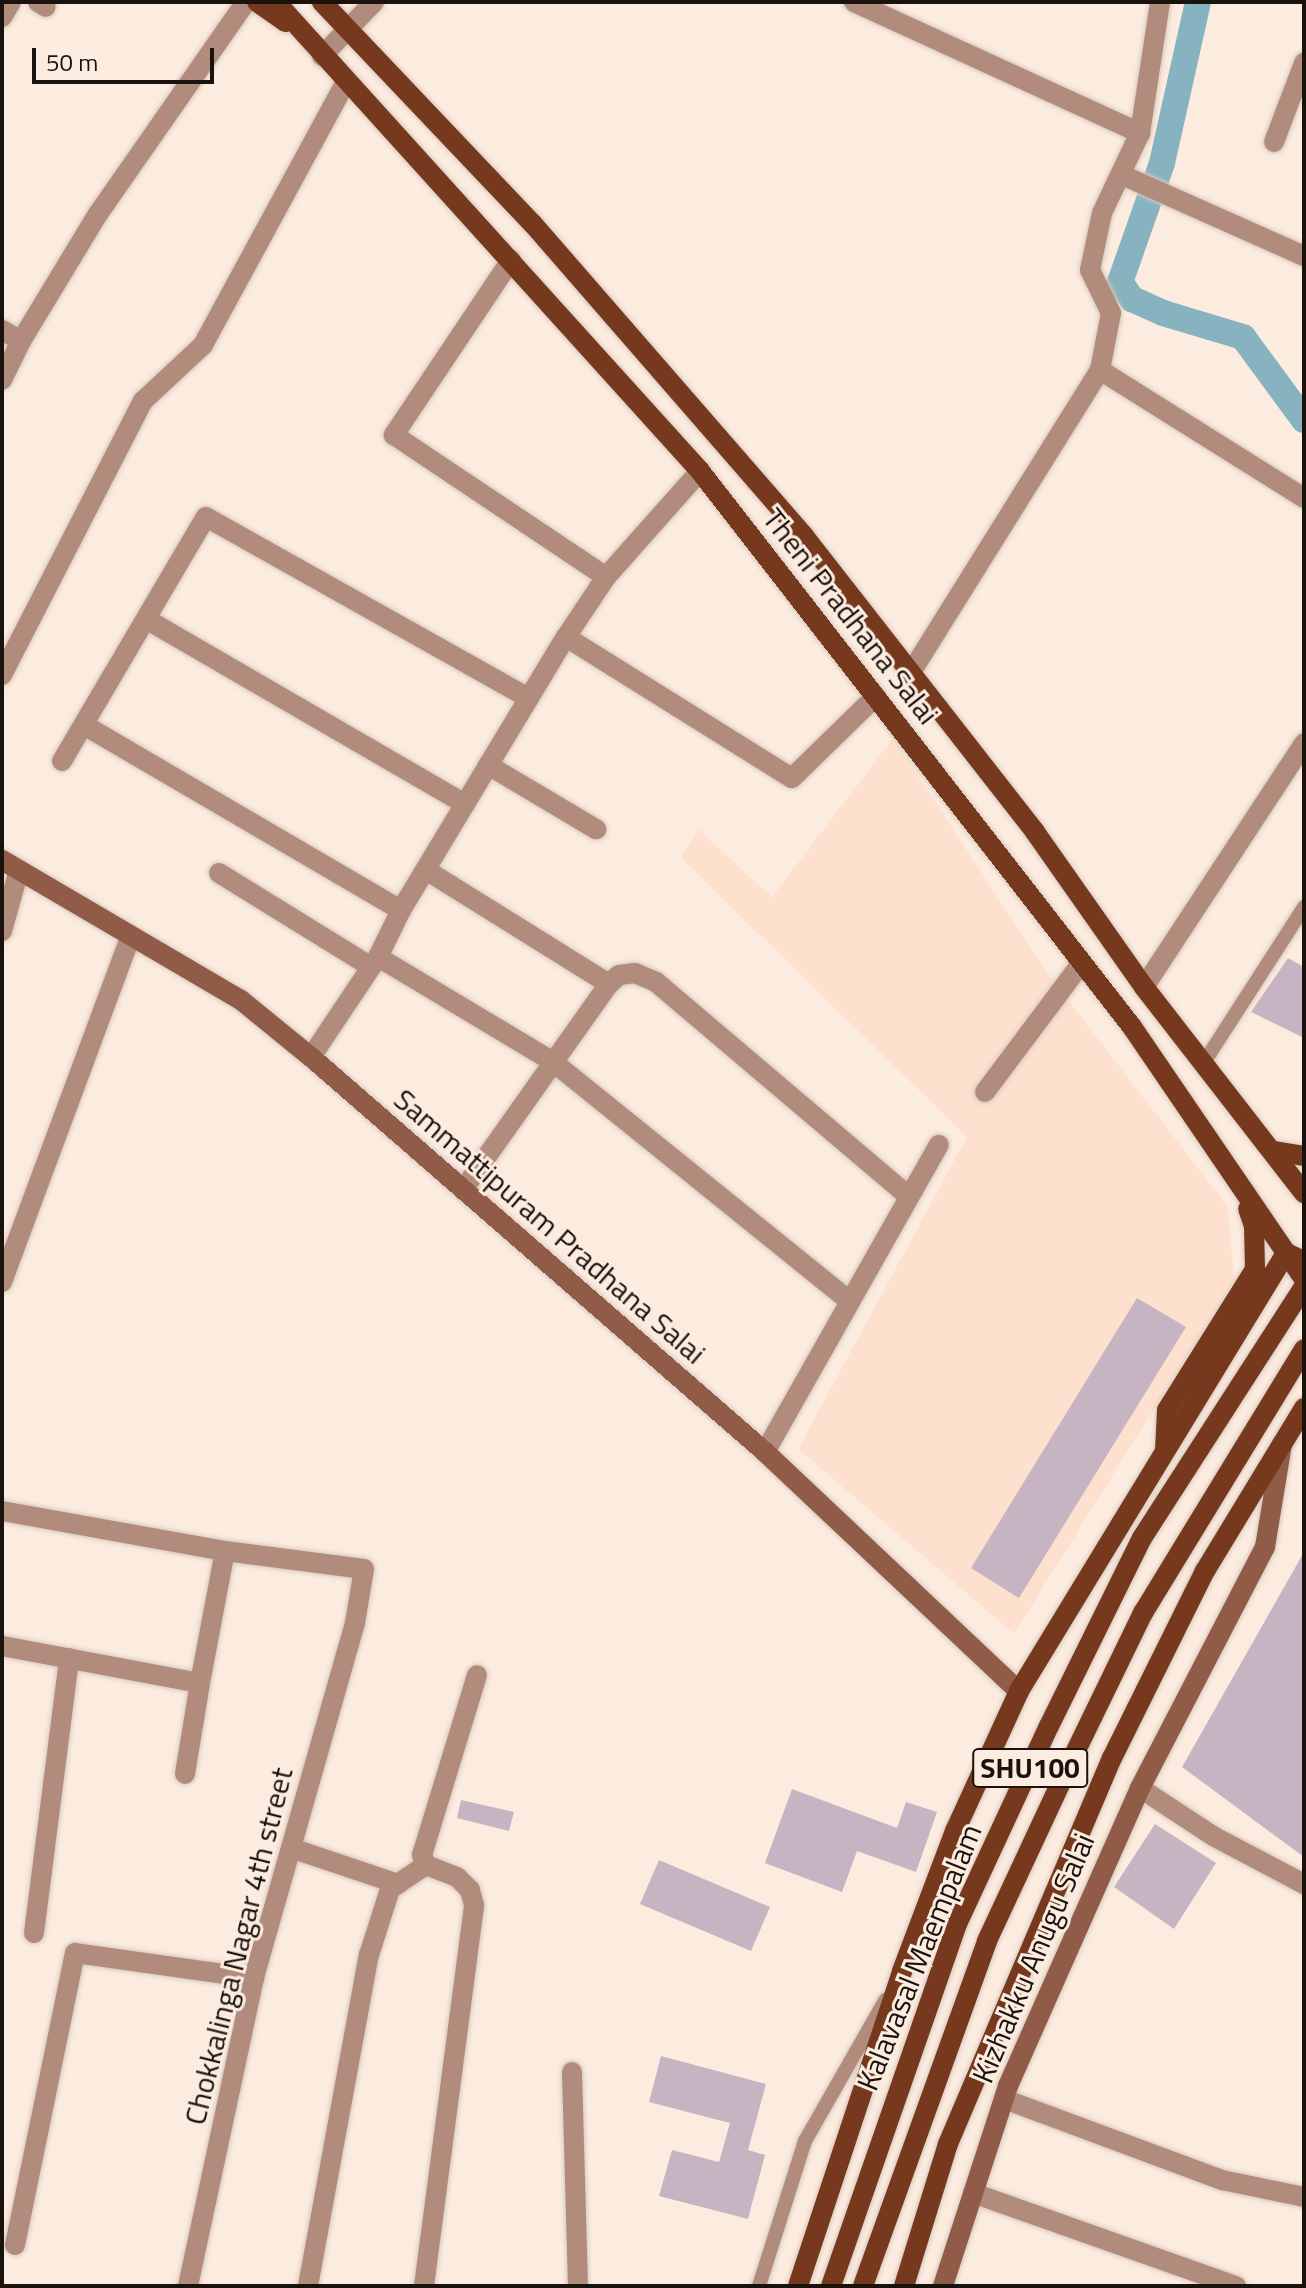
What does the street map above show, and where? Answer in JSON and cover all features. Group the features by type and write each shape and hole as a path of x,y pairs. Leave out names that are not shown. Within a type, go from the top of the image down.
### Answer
{"main road":[{"name":"Theni Pradhana Salai","path":"257,2 299,31"},
{"name":"Theni Pradhana Salai","path":"276,2 700,471 1080,965 1132,1027 1241,1190 1295,1257 1304,1279"},
{"name":"Theni Pradhana Salai","path":"323,6 533,224 804,536 1035,832 1144,987 1304,1193"},
{"path":"1273,1151 1304,1156"},
{"path":"1165,1454 1167,1410 1255,1269 1254,1226 1241,1190"},
{"path":"798,2286 902,1971 955,1831 1019,1691 1165,1454 1295,1257"},
{"name":"Kalavasal Maempalam","path":"831,2286 957,1924 1049,1726 1142,1538 1304,1287"},
{"name":"Kalavasal Maempalam","path":"863,2286 987,1941 1071,1761 1143,1613 1304,1349"},
{"path":"904,2286 948,2144 1112,1758 1205,1571 1304,1408"}],"street":[{"path":"2,17 11,2"},
{"path":"2,380 21,341 98,214 246,2"},
{"path":"322,56 374,2"},
{"path":"854,2 1140,133"},
{"path":"910,674 1100,370 1111,313 1090,270 1102,213 1131,181 1160,2"},
{"path":"1274,142 1304,63"},
{"path":"2,675 143,401 203,345 346,82"},
{"path":"1131,181 1304,256"},
{"path":"511,260 394,435 606,577"},
{"path":"2,330 21,341"},
{"path":"1100,370 1304,498"},
{"path":"311,1057 375,962 401,910 566,637 606,577 700,471"},
{"path":"62,761 206,517 529,698"},
{"path":"146,619 465,804"},
{"path":"566,637 792,778 876,696"},
{"path":"84,725 401,910"},
{"path":"1144,987 1304,743"},
{"path":"488,765 596,829"},
{"path":"2,931 11,865"},
{"name":"Sammattipuram Pradhana Salai","path":"11,865 241,1000 311,1057 765,1452 1019,1691"},
{"path":"426,870 609,984"},
{"path":"219,873 552,1061 848,1300"},
{"path":"2,1282 131,936"},
{"path":"985,1092 1080,965"},
{"path":"463,1190 609,984 619,975 635,973 656,982 908,1196"},
{"path":"765,1452 848,1300 939,1145"},
{"path":"2,1221 23,1225"},
{"name":"Kizhakku Anugu Salai","path":"943,2286 1004,2099 1140,1788 1265,1547 1283,1441"},
{"path":"2,1511 225,1551 185,1774"},
{"name":"Chokkalinga Nagar 4th street","path":"188,2286 254,1978 355,1623 364,1569 225,1551"},
{"path":"2,1646 200,1683"},
{"path":"34,1933 69,1658"},
{"path":"426,1865 424,1838 477,1675"},
{"path":"1140,1788 1213,1836 1304,1884"},
{"path":"291,1848 398,1884"},
{"path":"308,2286 369,1955 390,1889 426,1865"},
{"path":"424,2286 474,1905 470,1890 457,1877 426,1865"},
{"path":"15,2245 75,1953 254,1978"},
{"path":"572,2072 578,2286"},
{"path":"1004,2099 1222,2180 1304,2197"},
{"path":"973,2193 1236,2286"}],"lane":[{"path":"1203,1064 1298,930 1304,907"},
{"path":"759,2286 805,2141 902,1971"}],"shaded area":[{"path":"893,738 1051,978 1228,1207 1234,1280 1014,1634 798,1449 967,1137 681,858 698,829 772,897"}],"building":[{"path":"1288,958 1304,967 1304,1038 1251,1012"},
{"path":"1137,1298 1186,1327 1019,1598 971,1568"},
{"path":"1304,1552 1304,1857 1182,1767"},
{"path":"792,1789 897,1828 906,1802 937,1812 916,1872 857,1851 842,1892 765,1863"},
{"path":"461,1800 514,1812 509,1831 457,1818"},
{"path":"1155,1824 1216,1863 1174,1929 1114,1887"},
{"path":"659,1860 770,1907 751,1951 640,1904"},
{"path":"661,2056 766,2084 748,2150 765,2155 748,2219 659,2196 672,2150 719,2162 730,2123 649,2102"}],"waterway":[{"path":"1198,2 1162,163 1120,282 1132,299 1163,313 1243,337 1304,420"}]}
